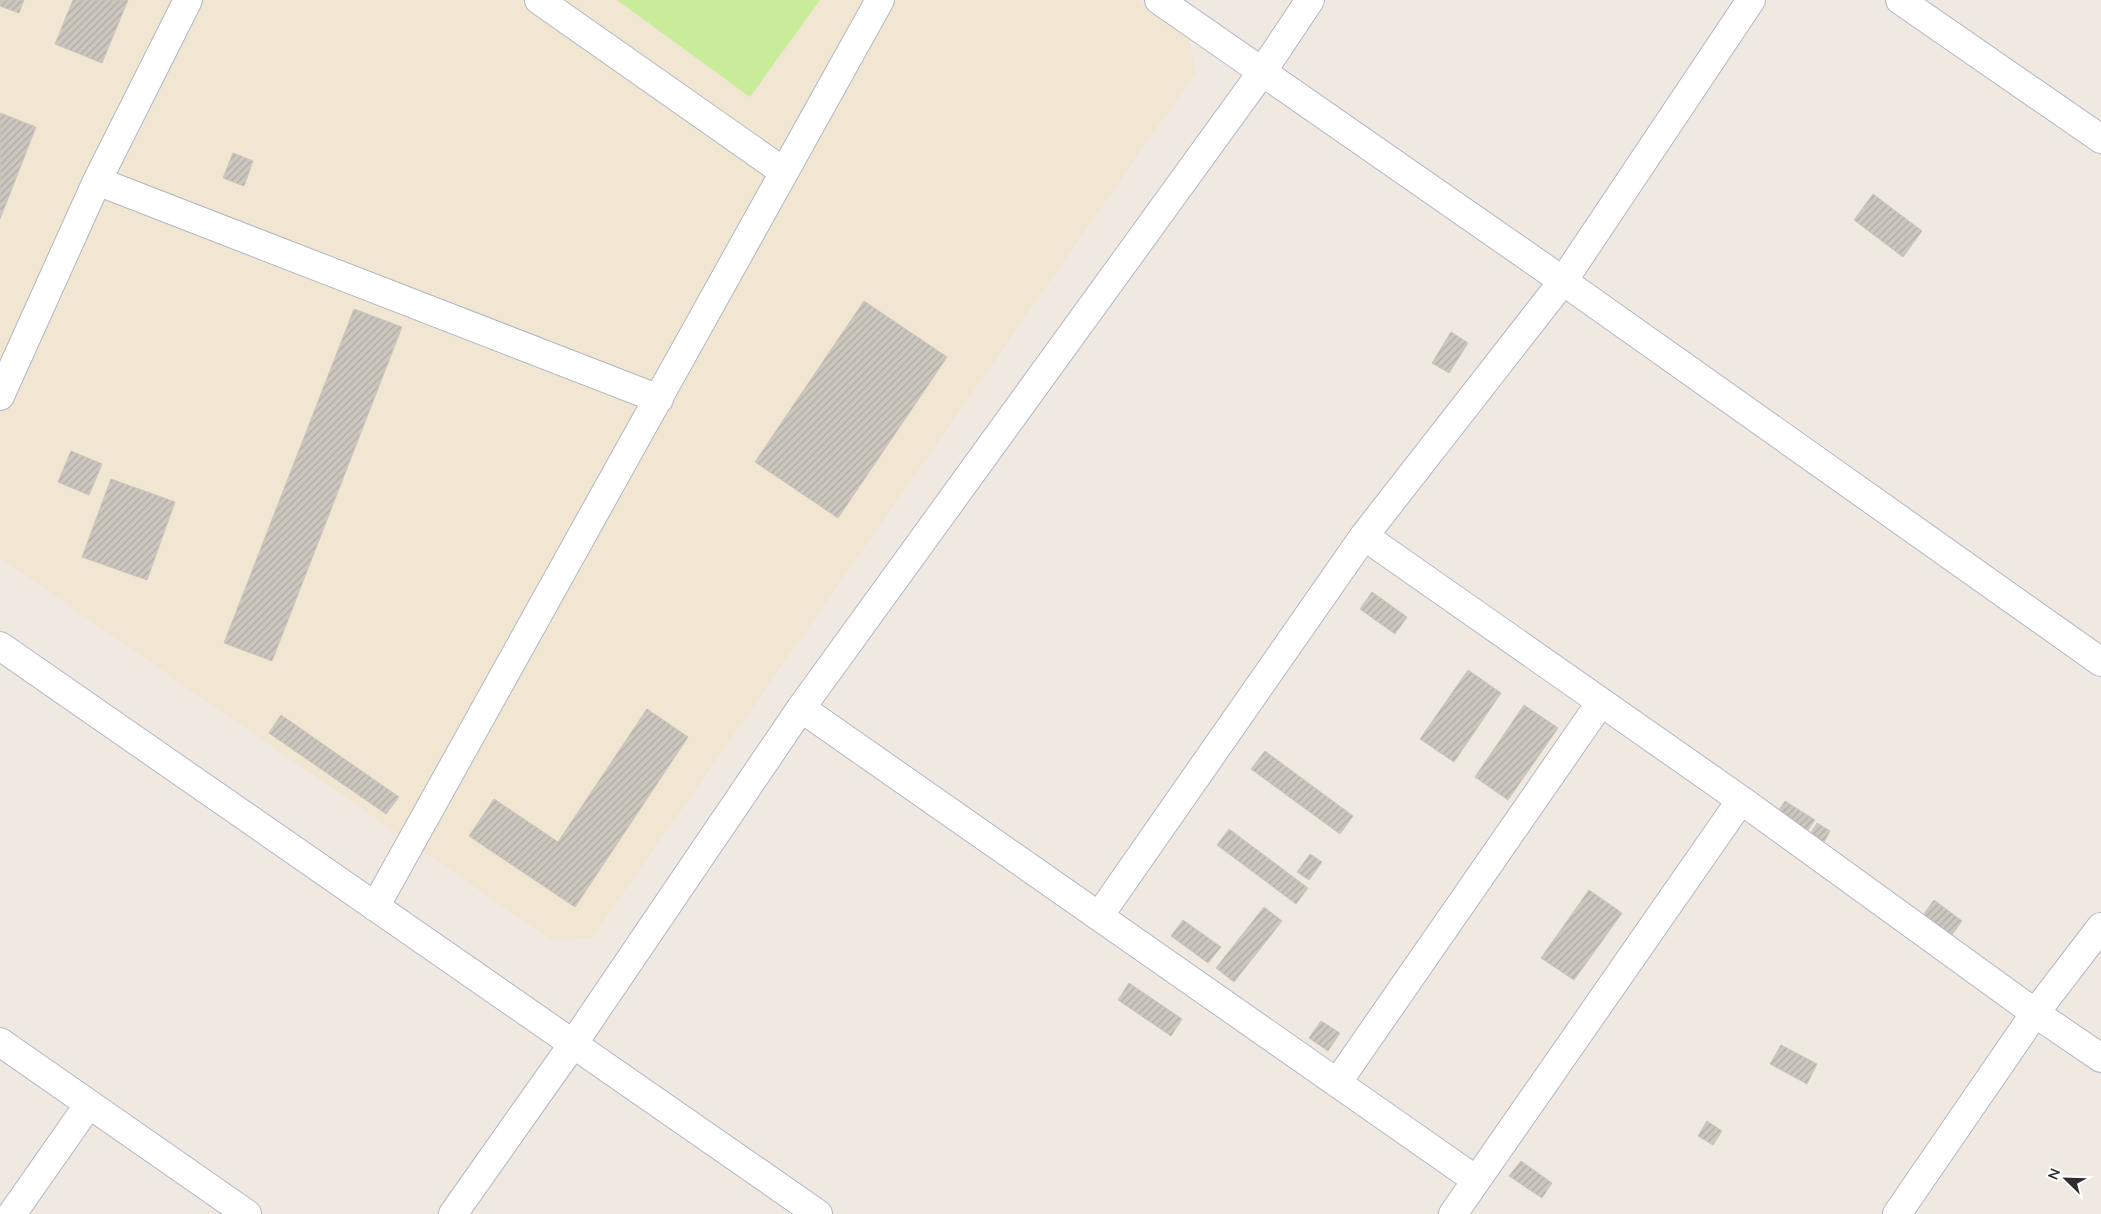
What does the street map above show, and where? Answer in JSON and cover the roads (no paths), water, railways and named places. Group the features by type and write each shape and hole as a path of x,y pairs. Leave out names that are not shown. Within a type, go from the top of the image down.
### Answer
{"street":[{"path":"0,396 97,181 188,0"},
{"path":"539,0 784,172"},
{"path":"375,907 880,0"},
{"path":"1159,0 1563,281 2101,662"},
{"path":"453,1214 573,1044 801,708 1262,72 1310,0"},
{"path":"1099,916 1364,536 1563,281 1751,0"},
{"path":"1900,0 2101,139"},
{"path":"97,181 659,399"},
{"path":"1364,536 1741,800 2035,1013 2101,1058"},
{"path":"0,646 818,1214"},
{"path":"1337,1083 1601,702"},
{"path":"801,708 1476,1180"},
{"path":"1453,1214 1741,800"},
{"path":"1897,1214 2035,1013 2101,927"},
{"path":"0,1042 247,1214"},
{"path":"12,1214 89,1104"}]}
